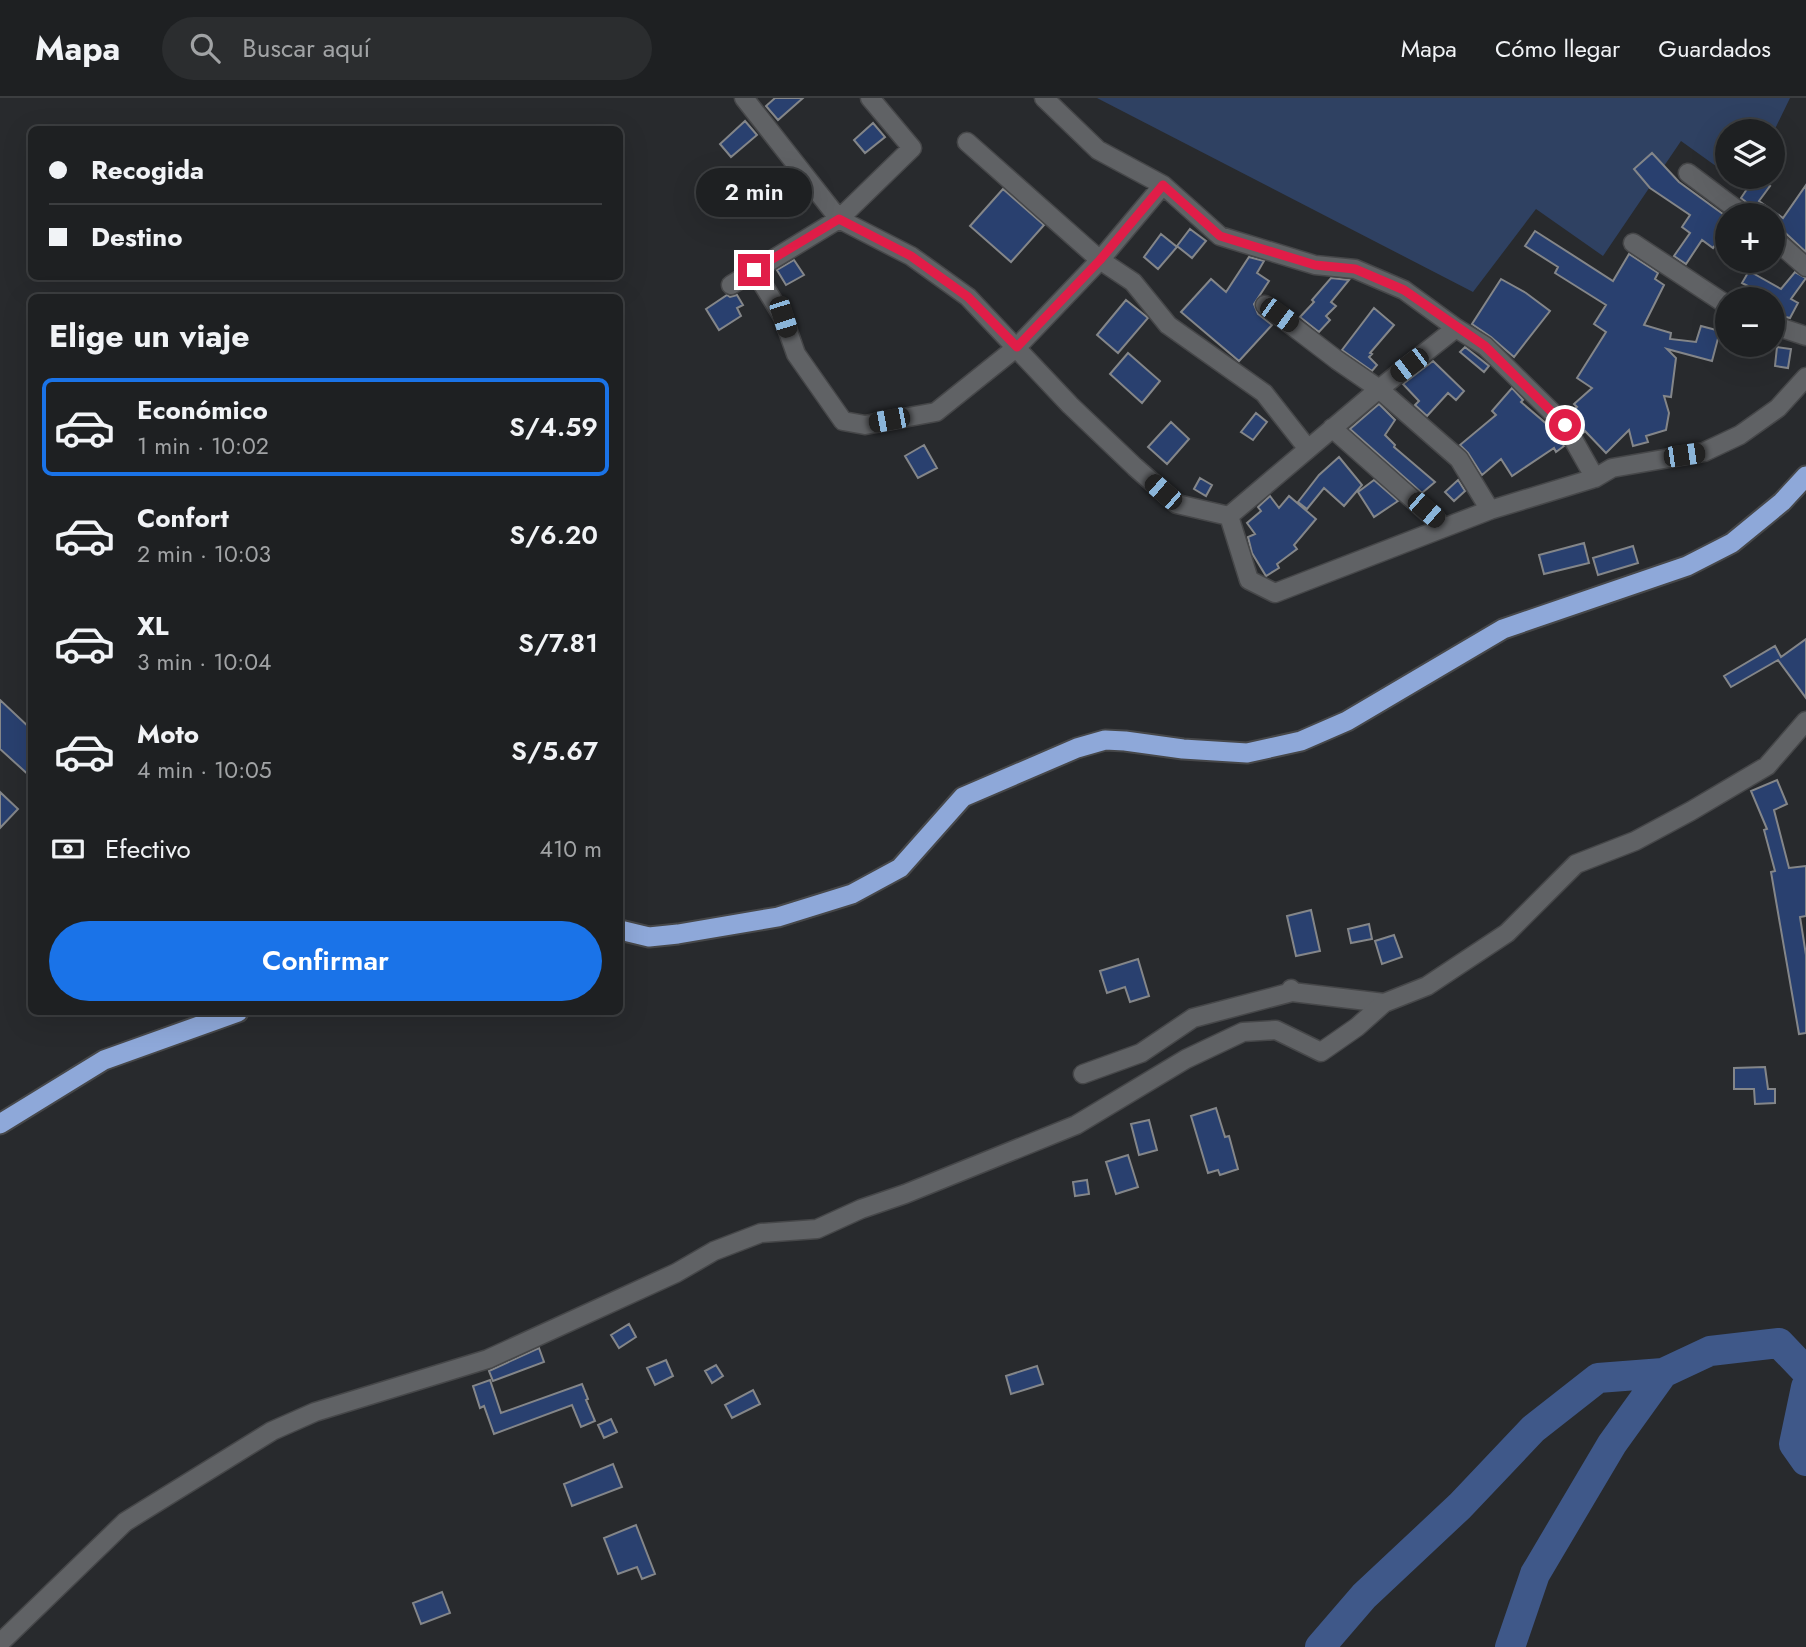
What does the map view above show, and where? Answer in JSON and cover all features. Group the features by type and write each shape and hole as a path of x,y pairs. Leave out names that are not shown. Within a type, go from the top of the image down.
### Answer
{"highway":[{"path":"623,931 649,937 678,934 778,917 852,894 900,868 963,797 1077,748 1105,740 1247,753 1300,741 1347,721 1503,628 1688,566 1732,543 1782,502 1806,476"},
{"path":"0,1124 104,1060 230,1015"}],"street":[{"path":"744,98 839,219 911,256 968,297 1070,405 1177,504 1229,516"},
{"path":"730,285 839,219 912,148 870,98"},
{"path":"1044,98 1098,149 1163,185 1220,236 1315,265 1355,269 1404,290 1485,346 1565,425 1595,478"},
{"path":"967,142 1100,260 1133,282 1168,325 1264,393 1308,449"},
{"path":"1688,173 1728,203"},
{"path":"754,270 783,317 796,354 843,421 865,425 936,412 1017,347 1100,260 1163,185"},
{"path":"1633,243 1715,297"},
{"path":"1785,249 1806,267"},
{"path":"1265,304 1336,360 1379,389 1459,459 1490,510"},
{"path":"1229,516 1379,389 1456,328"},
{"path":"1785,329 1806,336"},
{"path":"1229,516 1249,580 1275,593 1490,510 1595,478 1612,468 1704,452 1740,435 1778,408 1806,377"},
{"path":"1332,428 1444,527"},
{"path":"0,1643 125,1521 272,1431 315,1412 488,1359 655,1284 714,1251 761,1233 817,1229 861,1209 1076,1125 1186,1059 1242,1031 1276,1030 1321,1052 1357,1027 1384,1003 1427,986 1507,933 1576,864 1646,835 1767,766 1806,721"},
{"path":"1083,1074 1141,1053 1193,1018 1292,990 1384,1003"}],"shaded area":[{"path":"1097,98 1790,98 1780,119 1715,119 1715,165 1681,141 1603,256 1536,209 1473,292"}],"building":[{"path":"775,98 803,98 778,120 766,106"},
{"path":"745,121 757,135 731,157 720,144"},
{"path":"873,123 885,137 865,153 854,140"},
{"path":"1652,153 1679,182 1715,208 1713,248 1702,240 1686,264 1674,256 1690,233 1682,227 1690,215 1650,188 1634,169"},
{"path":"1806,185 1806,252 1785,233 1785,215"},
{"path":"1003,189 1044,225 1011,262 970,226"},
{"path":"1747,189 1768,189 1759,201 1762,203 1747,203 1741,198"},
{"path":"1190,229 1206,241 1192,258 1177,246"},
{"path":"1535,231 1613,281 1629,254 1658,273 1655,279 1664,285 1644,325 1671,333 1670,339 1696,342 1701,326 1715,330 1712,361 1667,349 1676,358 1671,397 1664,396 1669,413 1666,430 1646,436 1648,442 1633,446 1629,430 1606,453 1585,431 1583,433 1569,413 1577,407 1574,404 1592,388 1577,378 1606,332 1594,324 1606,305 1555,273 1558,267 1525,246"},
{"path":"1161,234 1177,247 1158,269 1144,257"},
{"path":"1249,257 1264,261 1257,273 1269,281 1254,304 1258,314 1272,325 1239,361 1181,312 1211,279 1226,292"},
{"path":"794,260 804,275 786,285 777,270"},
{"path":"1795,272 1806,278 1791,299 1798,303 1790,318 1785,317 1785,287 1783,287"},
{"path":"1748,273 1753,273 1777,287 1750,287 1742,283"},
{"path":"1331,278 1349,280 1331,302 1336,306 1326,316 1330,320 1319,332 1300,317"},
{"path":"1501,279 1550,311 1514,357 1472,324"},
{"path":"727,295 737,295 743,305 737,308 741,316 719,330 706,309"},
{"path":"1126,300 1148,318 1118,353 1097,335"},
{"path":"1374,308 1394,325 1370,353 1372,354 1369,357 1377,365 1372,371 1342,350"},
{"path":"1465,347 1489,366 1484,372 1460,352"},
{"path":"1785,348 1791,349 1788,368 1775,366 1776,357 1785,357"},
{"path":"1128,353 1160,381 1142,403 1110,374"},
{"path":"1433,361 1464,391 1456,400 1448,393 1427,416 1415,405 1419,401 1403,384"},
{"path":"1512,388 1523,400 1521,402 1556,432 1564,446 1556,452 1554,448 1512,476 1501,459 1482,475 1460,445 1496,415 1492,411"},
{"path":"1379,404 1395,420 1385,435 1394,447 1435,482 1422,493 1350,429"},
{"path":"1256,413 1267,422 1253,440 1241,432"},
{"path":"1171,422 1189,439 1167,464 1148,447"},
{"path":"924,445 937,468 918,478 905,456"},
{"path":"1339,457 1362,485 1344,506 1324,488 1307,509 1298,502 1319,475"},
{"path":"1200,478 1212,485 1206,496 1194,489"},
{"path":"1374,480 1398,501 1374,517 1358,492"},
{"path":"1458,480 1465,491 1454,501 1445,492"},
{"path":"1270,496 1279,508 1289,496 1316,519 1294,545 1297,549 1277,564 1279,568 1266,576 1252,553 1248,537 1255,534 1247,523 1261,511 1258,507"},
{"path":"1584,543 1589,563 1544,574 1539,555"},
{"path":"1633,546 1638,563 1598,575 1593,558"},
{"path":"1806,639 1806,698 1778,660 1731,687 1724,676 1775,646 1781,657"},
{"path":"0,700 28,726 28,774 0,749"},
{"path":"1777,780 1787,804 1774,810 1789,868 1806,866 1806,916 1800,917 1806,955 1806,1033 1799,1034 1771,872 1775,871 1764,830 1767,829 1751,791"},
{"path":"0,792 18,809 0,828"},
{"path":"1311,910 1320,951 1296,956 1287,916"},
{"path":"1369,924 1372,939 1351,943 1348,929"},
{"path":"1394,935 1402,957 1382,964 1375,941"},
{"path":"1138,959 1149,996 1130,1002 1125,987 1107,993 1100,971"},
{"path":"1765,1067 1768,1089 1775,1089 1775,1103 1755,1104 1754,1089 1734,1089 1734,1068"},
{"path":"1216,1108 1225,1137 1229,1136 1238,1169 1220,1175 1218,1170 1208,1173 1191,1116"},
{"path":"1149,1120 1157,1150 1139,1155 1131,1124"},
{"path":"1128,1155 1138,1187 1116,1194 1106,1162"},
{"path":"1087,1180 1089,1194 1075,1196 1073,1182"},
{"path":"629,1324 636,1337 619,1348 611,1335"},
{"path":"539,1348 544,1362 493,1381 489,1371"},
{"path":"666,1360 673,1376 655,1385 647,1368"},
{"path":"716,1365 723,1376 712,1383 705,1371"},
{"path":"1037,1366 1043,1384 1011,1394 1006,1376"},
{"path":"490,1380 501,1413 582,1384 595,1421 581,1427 572,1405 494,1434 484,1406 480,1408 473,1386"},
{"path":"753,1390 760,1404 732,1418 725,1405"},
{"path":"611,1419 617,1432 604,1438 598,1425"},
{"path":"613,1464 622,1487 572,1506 564,1484"},
{"path":"636,1525 655,1574 642,1579 637,1567 618,1574 604,1538"},
{"path":"442,1592 450,1613 421,1624 413,1603"}],"waterway":[{"path":"1510,1647 1535,1574 1612,1444 1663,1373 1710,1351 1779,1343 1806,1371"},
{"path":"1320,1647 1364,1596 1460,1506 1533,1429 1598,1378 1663,1373"},
{"path":"1806,1387 1794,1444 1806,1461"}],"route":[{"path":"754,270 839,219 911,256 968,297 1017,347 1100,260 1163,185 1220,236 1315,265 1355,269 1404,290 1485,346 1565,425"}]}
